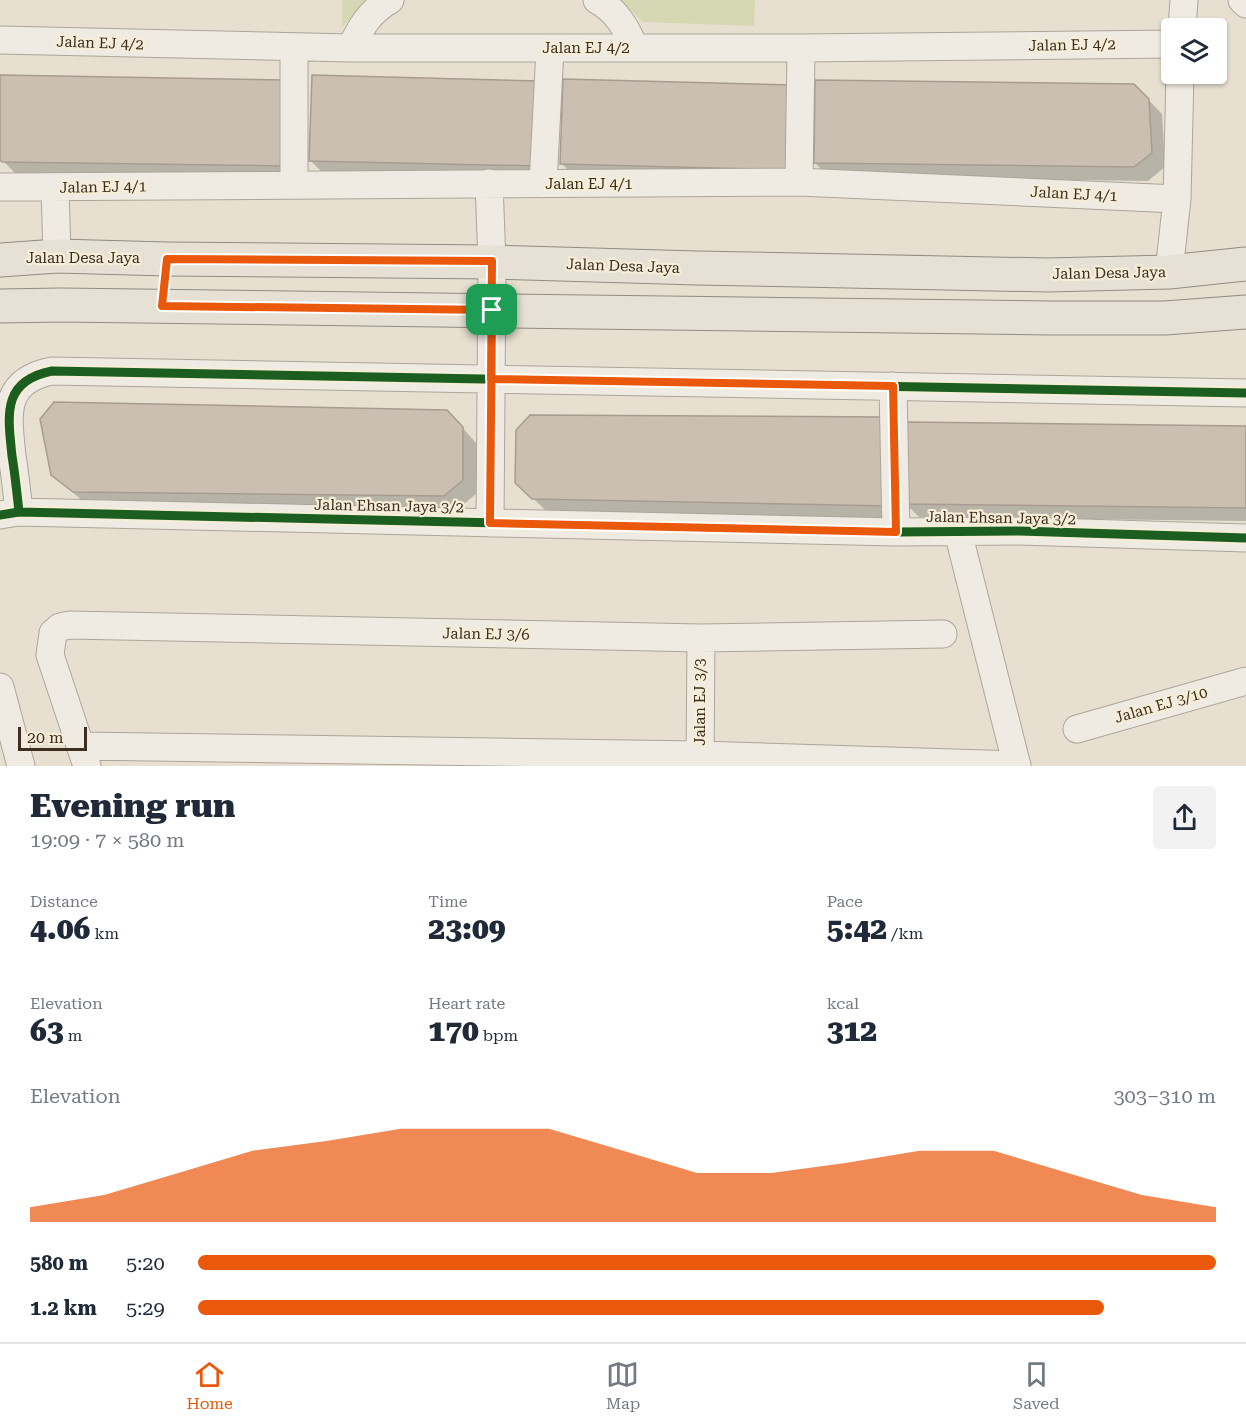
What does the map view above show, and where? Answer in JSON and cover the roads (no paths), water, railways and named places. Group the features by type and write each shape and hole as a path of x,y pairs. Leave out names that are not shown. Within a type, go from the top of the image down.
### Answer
{"main road":[{"name":"Jalan Desa Jaya","path":"0,260 57,256 492,261 709,268 1036,274 1169,272 1246,264"},
{"path":"162,306 167,259"},
{"path":"0,323 61,305"},
{"path":"0,306 162,306 1048,318 1165,318 1246,312"}],"street":[{"path":"351,48 365,21 375,10 390,0"},
{"path":"597,0 618,17 635,48"},
{"path":"1183,18 1184,0"},
{"path":"1242,0 1246,4"},
{"name":"Jalan EJ 4/2","path":"0,40 294,48 550,49 1161,44"},
{"path":"294,48 294,183"},
{"path":"799,182 801,48"},
{"path":"543,184 550,49"},
{"path":"1169,272 1177,199 1180,84"},
{"name":"Jalan EJ 4/1","path":"0,186 799,182 1177,199"},
{"path":"489,183 492,261 490,523"},
{"path":"55,187 57,256"},
{"path":"10,514 8,415 15,393 32,377 52,371 1246,393"},
{"path":"893,386 896,532"},
{"name":"Jalan Ehsan Jaya 3/2","path":"10,514 896,532 1020,531 1246,538"},
{"path":"84,756 700,760 1017,765 958,532"},
{"name":"Jalan EJ 3/6","path":"84,756 50,655 53,633 60,627 70,625 701,638 943,634"},
{"name":"Jalan EJ 3/3","path":"700,760 701,638"},
{"name":"Jalan EJ 3/10","path":"1077,729 1246,681"},
{"path":"0,687 21,766"}]}
